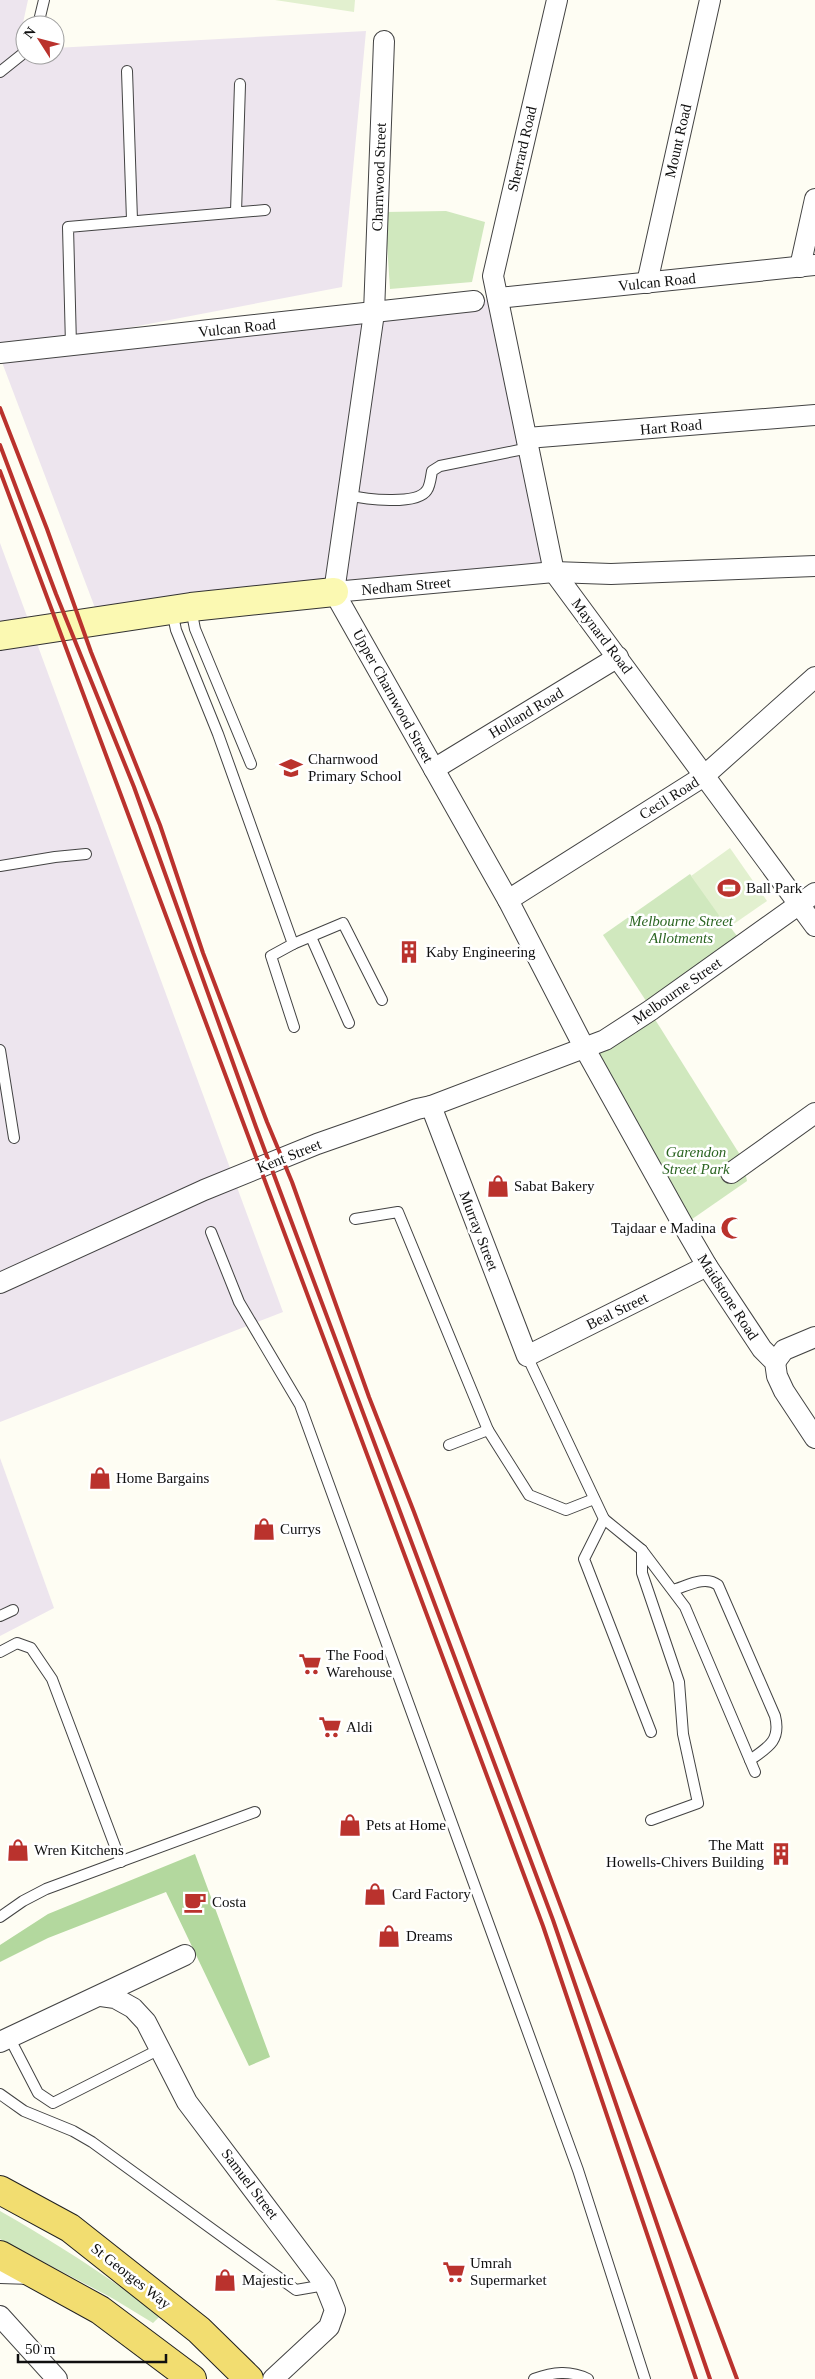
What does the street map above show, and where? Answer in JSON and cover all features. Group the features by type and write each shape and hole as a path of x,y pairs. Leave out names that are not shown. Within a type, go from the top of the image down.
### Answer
{"main road":[{"name":"St Georges Way","path":"0,2190 70,2228 199,2330 249,2379"},
{"path":"0,2255 100,2310 192,2379"}],"street":[{"name":"Sherrard Road","path":"499,298 493,276 557,0"},
{"name":"Mount Road","path":"647,283 710,0"},
{"name":"Charnwood Street","path":"374,313 384,41"},
{"path":"807,266 815,199"},
{"name":"Vulcan Road","path":"499,298 807,266"},
{"name":"Maynard Road","path":"499,298 554,572 740,824 807,899 815,926"},
{"name":"Vulcan Road","path":"0,353 474,301"},
{"path":"334,592 374,313"},
{"name":"Hart Road","path":"528,443 815,415"},
{"name":"Nedham Street","path":"0,636 181,609 334,592 554,572 611,574 815,566"},
{"name":"Upper Charnwood Street","path":"334,592 508,900 585,1049"},
{"name":"Holland Road","path":"434,769 618,657"},
{"name":"Cecil Road","path":"508,900 704,776 815,677"},
{"name":"Melbourne Street","path":"585,1049 604,1040 651,1010 807,899"},
{"name":"Kent Street","path":"0,1283 204,1190 317,1144 417,1108 431,1106 585,1049"},
{"name":"Maidstone Road","path":"585,1049 707,1266 762,1349 775,1362 777,1376 784,1391 815,1438"},
{"name":"Murray Street","path":"431,1106 527,1356"},
{"path":"731,1173 815,1113"},
{"name":"Beal Street","path":"527,1356 707,1266"},
{"path":"775,1362 784,1350 815,1337"},
{"path":"4,2039 185,1956"},
{"name":"Samuel Street","path":"101,1996 115,1998 133,2008 146,2022 187,2102 325,2285 335,2310 330,2327 273,2379"},
{"path":"0,2273 36,2274"},
{"path":"0,2316 48,2377"}],"lane":[{"path":"40,15 44,0"},
{"path":"0,72 15,60"},
{"path":"126,71 132,220"},
{"path":"236,212 240,84"},
{"path":"71,345 68,227 265,210"},
{"path":"348,496 372,501 420,496 428,490 432,471 440,466 528,443"},
{"path":"181,609 195,629 251,764"},
{"path":"181,609 176,630 218,734 293,944"},
{"path":"0,866 86,854"},
{"path":"294,1027 271,956 293,944 343,923 382,1000"},
{"path":"311,938 349,1023"},
{"path":"0,1050 14,1138"},
{"path":"355,1219 398,1212 488,1430 529,1495 566,1510 594,1499"},
{"path":"211,1232 239,1302 300,1405 578,2170 645,2379"},
{"path":"527,1356 604,1519 642,1550 685,1607 755,1772"},
{"path":"449,1445 488,1430"},
{"path":"604,1519 584,1559 651,1732"},
{"path":"642,1550 642,1573 679,1682 684,1734 698,1803 652,1820"},
{"path":"673,1590 704,1580 712,1580 718,1585 775,1716 778,1727 770,1745 750,1760"},
{"path":"0,1616 13,1610"},
{"path":"0,1652 17,1643 31,1648 52,1679 120,1862"},
{"path":"0,1917 23,1901 46,1889 255,1812"},
{"path":"4,2039 38,2093 53,2103 160,2049"},
{"path":"0,2094 24,2111 66,2127 92,2142 296,2290 325,2285"},
{"path":"534,2379 548,2374 564,2372 588,2379"}],"shaded area":[{"path":"0,0 28,0 25,15 15,15 15,65 65,65 65,47 366,31 342,287 7,351 499,298 554,572 100,621 0,357"},
{"path":"0,543 283,1312 0,1422"},
{"path":"0,1458 54,1608 0,1636"}],"green space":[{"path":"275,0 355,0 354,12"},
{"path":"446,211 485,222 472,282 390,289 385,212"},
{"name":"Ball Park","path":"730,848 767,901 728,928 691,876"},
{"name":"Melbourne Street Allotments","path":"690,874 737,936 674,990 650,1007 603,935"},
{"name":"Garendon Street Park","path":"651,1013 742,1158 747,1181 685,1224 587,1050"},
{"path":"195,1854 270,2057 249,2066 166,1892 48,1938 0,1962 0,1945 48,1914"},
{"path":"0,2211 82,2261 160,2316 153,2323 112,2298 0,2239"}],"railway":[{"path":"0,408 47,529 91,652 160,825 203,953 267,1122 292,1182 369,1397 414,1512 737,2379"},
{"path":"0,445 56,594 134,787 256,1127 553,1920 710,2379"},
{"path":"0,471 543,1926 696,2379"}],"place":[{"name":"Charnwood Primary School","path":"291,768"},
{"name":"Ball Park","path":"729,888"},
{"name":"Kaby Engineering","path":"409,952"},
{"name":"Sabat Bakery","path":"498,1186"},
{"name":"Tajdaar e Madina","path":"732,1228"},
{"name":"Home Bargains","path":"100,1478"},
{"name":"Currys","path":"264,1529"},
{"name":"The Food Warehouse","path":"310,1664"},
{"name":"Aldi","path":"330,1727"},
{"name":"Pets at Home","path":"350,1825"},
{"name":"Wren Kitchens","path":"18,1850"},
{"name":"The Matt Howells-Chivers Building","path":"781,1854"},
{"name":"Card Factory","path":"375,1894"},
{"name":"Costa","path":"195,1902"},
{"name":"Dreams","path":"389,1936"},
{"name":"Umrah Supermarket","path":"454,2272"},
{"name":"Majestic","path":"225,2280"}]}
